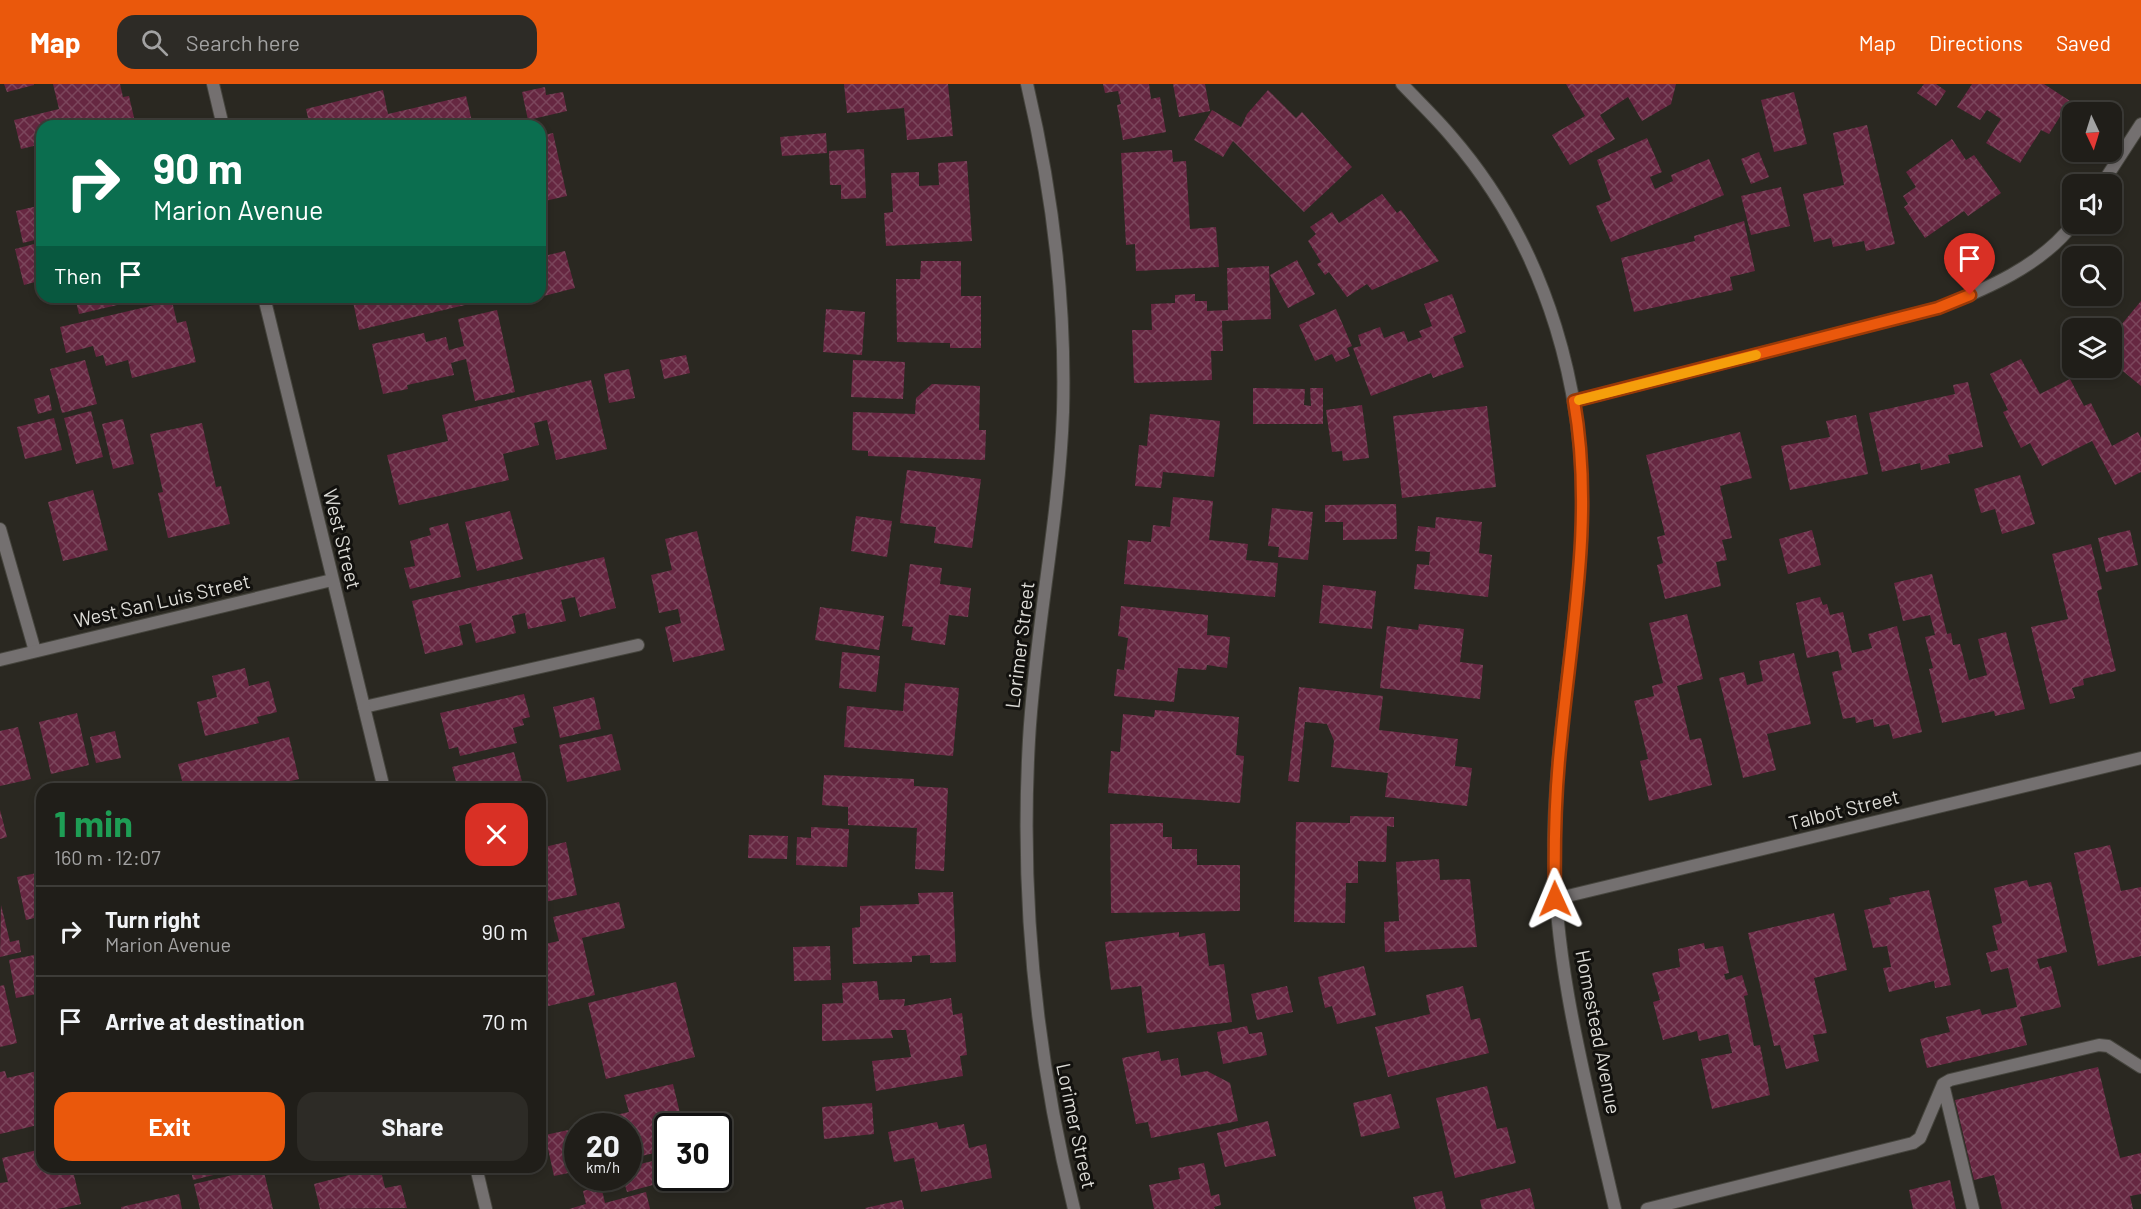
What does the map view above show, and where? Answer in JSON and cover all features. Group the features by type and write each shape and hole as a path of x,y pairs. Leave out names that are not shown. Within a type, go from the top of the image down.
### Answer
{"street":[{"path":"213,84 222,120"},
{"name":"Lorimer Street","path":"1027,84 1048,191 1054,244 1062,337 1063,411 1057,486 1035,660 1029,740 1025,836 1029,936 1040,1041 1057,1139 1074,1209"},
{"name":"Homestead Avenue","path":"1402,84 1452,136 1496,197 1529,255 1555,319 1574,401 1580,435 1582,510 1575,610 1560,744 1554,834 1555,899 1565,979 1615,1209"},
{"path":"2108,174 2141,124"},
{"path":"1574,401 1938,308 1986,289 2027,265 2062,234"},
{"name":"West Street","path":"265,303 383,783"},
{"path":"0,529 35,651"},
{"name":"West San Luis Street","path":"0,660 332,580"},
{"path":"364,707 638,645"},
{"name":"Talbot Street","path":"1555,899 2141,758"},
{"path":"1647,1209 1914,1143 1920,1138 1943,1084 1950,1080 2099,1045 2108,1046 2141,1067"},
{"path":"1943,1084 1973,1209"},
{"path":"477,1173 486,1209"}],"building":[{"path":"4,84 34,84 34,85 7,92"},
{"path":"53,84 120,84 123,97 129,96 135,120 36,120 36,145 21,149 14,120 59,109"},
{"path":"844,84 948,84 953,136 907,140 904,108 847,113"},
{"path":"1103,84 1149,84 1151,99 1160,97 1166,132 1123,140 1117,105 1121,104 1118,91 1105,93"},
{"path":"1173,84 1205,84 1210,111 1179,117"},
{"path":"1566,84 1676,84 1671,104 1642,121 1628,97 1600,115 1615,139 1570,165 1552,135 1585,116"},
{"path":"1924,84 1936,84 1946,91 1936,106 1917,93"},
{"path":"1972,84 2044,84 2070,101 2062,102 2062,114 2049,134 2041,130 2020,163 1986,143 2001,119 1987,110 1980,120 1957,107"},
{"path":"545,87 546,95 563,92 567,111 528,120 522,92"},
{"path":"383,90 388,114 466,96 472,120 309,120 306,109"},
{"path":"1268,90 1296,118 1302,112 1352,167 1304,212 1233,141 1223,157 1194,140 1212,110 1241,127 1247,114"},
{"path":"1794,92 1807,144 1774,152 1761,100"},
{"path":"1867,125 1895,244 1866,251 1864,241 1833,247 1831,238 1814,242 1803,194 1844,185 1833,133"},
{"path":"553,133 567,196 546,201 546,135"},
{"path":"826,133 827,153 782,156 780,137"},
{"path":"1647,138 1662,172 1650,177 1655,189 1673,181 1671,175 1709,159 1724,195 1611,242 1596,206 1611,200 1597,160"},
{"path":"1952,139 1966,160 1974,155 2001,193 1968,216 1964,211 1925,238 1904,207 1908,204 1903,196 1916,187 1906,172"},
{"path":"864,149 866,198 841,199 841,185 830,185 829,151"},
{"path":"1172,150 1173,162 1186,161 1190,229 1216,227 1219,267 1136,271 1135,244 1126,245 1121,153"},
{"path":"1759,152 1769,177 1751,184 1741,159"},
{"path":"967,161 972,241 886,246 884,213 893,212 891,173 919,172 919,186 939,185 938,163"},
{"path":"1781,187 1790,226 1751,235 1741,196"},
{"path":"1382,194 1397,213 1401,210 1439,261 1372,290 1367,284 1347,297 1329,272 1325,275 1317,264 1321,262 1308,241 1316,234 1310,227 1332,212 1339,223"},
{"path":"36,206 36,240 23,243 16,211"},
{"path":"1744,221 1755,271 1730,277 1733,290 1634,312 1621,258 1695,241 1694,236"},
{"path":"36,244 36,282 24,285 15,249"},
{"path":"565,251 575,288 546,295 546,256"},
{"path":"1297,260 1315,294 1288,308 1270,275"},
{"path":"921,261 961,261 961,296 981,296 981,348 950,348 950,343 897,342 896,279 920,279"},
{"path":"1269,266 1271,319 1222,321 1223,351 1211,351 1212,380 1134,383 1132,330 1152,330 1151,304 1175,303 1175,295 1195,294 1195,301 1207,301 1207,311 1228,310 1227,268"},
{"path":"1452,294 1466,332 1453,337 1464,367 1433,378 1431,373 1371,396 1353,348 1361,346 1358,335 1380,327 1384,338 1404,331 1408,342 1422,337 1419,331 1432,326 1424,304"},
{"path":"2141,301 2141,386 2122,370 2122,324"},
{"path":"76,303 126,303 79,314"},
{"path":"163,303 172,303 177,323 186,321 196,362 132,378 128,360 106,366 103,355 96,357 93,346 66,353 60,327"},
{"path":"353,303 474,303 359,330"},
{"path":"826,309 865,312 862,355 823,352"},
{"path":"1336,309 1352,346 1347,348 1350,356 1336,362 1332,354 1315,361 1299,325"},
{"path":"497,310 515,392 475,401 466,359 451,363 454,375 407,385 408,389 383,394 372,344 424,333 426,342 446,337 449,350 464,346 458,319"},
{"path":"686,355 690,373 664,379 660,360"},
{"path":"2021,359 2040,394 2070,379 2084,406 2091,403 2112,446 2138,432 2141,438 2141,472 2115,485 2092,441 2042,466 2030,443 2021,448 2003,412 2008,410 1990,374"},
{"path":"85,360 97,404 62,413 50,369"},
{"path":"853,360 905,362 903,399 851,397"},
{"path":"629,369 635,398 609,403 604,374"},
{"path":"591,380 607,449 556,460 547,420 534,423 539,445 503,454 509,480 399,505 387,455 448,441 442,415"},
{"path":"1968,382 1983,447 1948,455 1950,463 1921,470 1920,463 1882,472 1869,413 1955,394 1953,385"},
{"path":"932,384 980,386 979,430 986,430 985,460 868,456 868,451 852,450 853,412 915,414 916,398"},
{"path":"1253,388 1305,389 1304,405 1311,406 1310,388 1323,388 1323,424 1253,424"},
{"path":"49,395 52,410 38,414 34,399"},
{"path":"1362,405 1369,458 1343,461 1342,451 1332,452 1326,410"},
{"path":"1487,406 1496,487 1402,498 1393,416"},
{"path":"91,411 103,457 76,464 64,418"},
{"path":"1150,414 1220,421 1214,477 1163,472 1161,488 1135,486 1139,445 1147,446"},
{"path":"1856,415 1868,474 1790,490 1781,446 1830,437 1826,421"},
{"path":"54,418 62,450 25,459 17,427"},
{"path":"123,419 134,464 113,469 102,424"},
{"path":"202,423 216,487 221,486 230,524 168,538 158,493 163,492 150,434"},
{"path":"1740,432 1752,478 1720,486 1732,538 1722,540 1727,560 1716,562 1721,586 1665,599 1657,565 1663,563 1657,537 1665,535 1646,455"},
{"path":"907,470 981,479 972,548 934,543 936,527 900,523"},
{"path":"2020,475 2035,524 2002,534 1995,509 1981,513 1974,489"},
{"path":"93,490 108,550 63,561 48,502"},
{"path":"1173,497 1213,501 1209,540 1248,544 1246,560 1278,563 1275,597 1124,584 1128,540 1151,542 1153,525 1170,527"},
{"path":"1396,504 1397,539 1343,540 1343,522 1325,522 1325,505"},
{"path":"1272,508 1313,512 1308,560 1278,557 1279,547 1268,546"},
{"path":"510,511 523,559 477,571 465,522"},
{"path":"856,516 892,521 887,557 851,551"},
{"path":"1436,517 1482,522 1479,553 1492,555 1488,597 1414,589 1417,564 1429,565 1430,552 1415,551 1418,526 1435,528"},
{"path":"448,523 461,577 410,589 404,568 415,566 410,541 431,535 429,528"},
{"path":"1812,530 1821,565 1788,574 1779,539"},
{"path":"2130,530 2138,565 2106,572 2098,538"},
{"path":"697,531 725,650 673,662 665,627 681,623 678,609 659,613 651,575 672,570 665,539"},
{"path":"2091,544 2102,589 2097,591 2116,671 2083,679 2084,685 2072,688 2075,698 2050,704 2031,627 2068,619 2052,554"},
{"path":"604,557 616,608 580,617 575,597 561,600 566,621 528,629 525,613 512,616 516,633 476,643 471,623 459,626 463,645 425,654 412,601"},
{"path":"910,564 942,568 940,584 971,588 968,617 949,615 945,645 911,640 913,627 902,626"},
{"path":"1932,574 1947,634 1951,633 1953,645 1960,644 1969,680 1987,675 1978,639 2006,632 2025,709 1995,716 1994,711 1942,723 1929,669 1933,668 1925,637 1935,635 1930,615 1903,621 1894,583"},
{"path":"1323,585 1376,591 1372,629 1319,623"},
{"path":"1820,597 1823,605 1827,604 1830,615 1843,612 1852,653 1872,648 1868,634 1897,626 1922,732 1893,739 1889,724 1874,727 1873,719 1856,723 1855,717 1843,719 1832,672 1842,670 1838,651 1807,658 1796,603"},
{"path":"1121,606 1208,615 1207,635 1230,637 1227,668 1207,665 1206,670 1178,668 1174,702 1114,696 1117,669 1124,670 1128,638 1118,636"},
{"path":"820,607 884,616 879,650 815,640"},
{"path":"1687,614 1703,679 1677,686 1690,740 1701,738 1712,785 1649,801 1640,761 1648,759 1634,701 1654,696 1652,686 1663,683 1649,623"},
{"path":"1419,624 1464,629 1460,662 1483,665 1480,699 1380,688 1387,626 1418,630"},
{"path":"842,652 880,656 876,692 839,688"},
{"path":"1794,653 1811,724 1767,734 1776,770 1743,778 1719,678 1744,672 1747,685 1763,681 1759,661"},
{"path":"245,668 249,686 269,681 277,712 257,717 259,723 205,736 197,702 217,697 212,676"},
{"path":"905,683 959,688 953,756 844,747 847,706 903,711"},
{"path":"1299,687 1383,696 1379,730 1458,739 1455,766 1472,768 1467,806 1385,797 1388,773 1331,767 1334,741 1327,724 1305,722 1299,782 1288,781"},
{"path":"524,694 530,717 522,719 524,725 513,728 517,743 460,756 458,747 449,749 440,713"},
{"path":"594,697 601,729 560,738 553,707"},
{"path":"1155,710 1239,717 1236,755 1244,756 1240,803 1108,793 1111,751 1120,752 1123,714 1154,717"},
{"path":"77,713 89,765 51,774 39,722"},
{"path":"18,727 31,779 0,786 0,731"},
{"path":"115,731 121,758 96,763 90,737"},
{"path":"612,734 621,770 567,782 559,745"},
{"path":"289,737 299,779 283,783 183,783 178,764"},
{"path":"514,752 522,783 456,783 452,767"},
{"path":"824,775 914,779 914,786 948,788 944,871 915,869 917,828 848,825 848,807 822,805"},
{"path":"0,810 7,837 0,839"},
{"path":"1350,816 1394,817 1394,827 1387,826 1386,862 1358,861 1358,883 1346,883 1345,923 1294,922 1296,822 1350,823"},
{"path":"1163,823 1163,837 1172,837 1172,849 1197,849 1197,865 1240,865 1240,911 1111,913 1110,824"},
{"path":"811,827 849,829 847,867 796,865 797,837 811,838"},
{"path":"749,835 788,836 787,859 748,858"},
{"path":"566,842 577,895 546,902 546,847"},
{"path":"2110,845 2121,891 2141,887 2141,956 2098,966 2074,853"},
{"path":"1439,859 1440,880 1470,879 1477,947 1385,952 1384,922 1399,921 1396,862"},
{"path":"36,873 36,918 26,920 17,877"},
{"path":"2027,880 2029,887 2051,882 2067,952 2037,959 2040,969 2051,966 2061,1007 2020,1017 2027,1045 1927,1068 1920,1039 1950,1032 1946,1017 1980,1009 1982,1015 2017,1007 2008,968 1991,972 1986,953 1998,950 1992,926 2002,923 1994,888"},
{"path":"1929,890 1951,985 1935,988 1934,981 1889,992 1883,968 1891,967 1887,946 1873,948 1864,910 1891,904 1889,898"},
{"path":"953,892 956,962 930,963 930,955 912,956 912,962 853,964 852,928 860,927 860,906 919,904 918,893"},
{"path":"619,902 625,928 582,938 595,995 546,1007 546,944 559,941 553,917"},
{"path":"1,905 10,942 19,940 21,952 0,957"},
{"path":"1834,913 1847,970 1814,978 1827,1033 1813,1035 1819,1061 1786,1069 1780,1045 1774,1046 1748,933"},
{"path":"1179,932 1179,937 1205,933 1209,966 1224,964 1232,1022 1147,1033 1141,986 1111,990 1105,942"},
{"path":"1704,943 1705,949 1723,946 1729,973 1724,974 1726,980 1742,975 1748,995 1744,996 1754,1046 1760,1045 1770,1095 1712,1109 1701,1059 1732,1053 1728,1034 1699,1041 1697,1031 1663,1040 1653,1002 1660,1000 1652,973 1680,967 1678,949"},
{"path":"830,946 831,980 794,981 793,947"},
{"path":"36,955 36,994 16,998 9,960"},
{"path":"1364,966 1376,1015 1337,1024 1332,1006 1325,1008 1318,977"},
{"path":"877,981 879,1000 905,999 904,1006 951,998 953,1015 962,1013 967,1055 960,1056 963,1076 876,1091 872,1061 911,1057 906,1030 891,1030 893,1038 822,1041 822,1004 843,1003 842,983"},
{"path":"676,982 695,1057 606,1079 588,1003"},
{"path":"4,985 17,1043 0,1047 0,986"},
{"path":"1287,986 1293,1012 1257,1020 1251,994"},
{"path":"1463,986 1471,1020 1480,1018 1489,1053 1388,1077 1375,1027 1430,1014 1426,995"},
{"path":"1247,1026 1249,1034 1262,1032 1267,1055 1223,1064 1217,1032"},
{"path":"1159,1051 1161,1061 1178,1058 1181,1076 1207,1071 1230,1083 1238,1121 1151,1138 1148,1122 1136,1124 1122,1058"},
{"path":"2098,1067 2120,1158 2141,1153 2141,1194 2130,1196 2133,1209 2002,1209 1994,1175 1974,1180 1955,1100"},
{"path":"5,1071 7,1078 36,1071 36,1125 0,1134 0,1072"},
{"path":"673,1084 680,1113 654,1113 654,1153 642,1156 642,1113 625,1113 629,1112 624,1095"},
{"path":"1487,1086 1497,1129 1507,1127 1516,1163 1455,1178 1436,1098"},
{"path":"1391,1094 1400,1128 1361,1137 1353,1103"},
{"path":"872,1103 874,1134 824,1139 822,1107"},
{"path":"1268,1121 1276,1156 1225,1167 1217,1133"},
{"path":"937,1122 939,1129 964,1124 969,1148 986,1144 992,1178 921,1192 914,1158 894,1162 888,1132"},
{"path":"564,1131 564,1174 554,1176 546,1135"},
{"path":"36,1150 36,1173 73,1173 81,1204 57,1209 0,1209 0,1183 8,1182 2,1158"},
{"path":"654,1161 654,1185 642,1188 642,1164"},
{"path":"1204,1163 1211,1196 1219,1194 1221,1205 1214,1207 1215,1209 1154,1209 1149,1185 1180,1179 1178,1168"},
{"path":"191,1173 222,1173 193,1180"},
{"path":"241,1173 264,1173 273,1209 200,1209 194,1184"},
{"path":"381,1173 385,1188 401,1185 407,1208 320,1209 314,1184 353,1174"},
{"path":"1950,1180 1956,1209 1913,1209 1909,1190"},
{"path":"1530,1188 1535,1209 1482,1209 1480,1200"},
{"path":"583,1191 602,1191 605,1203 646,1192 650,1209 569,1209 586,1204"},
{"path":"1442,1191 1446,1209 1416,1209 1413,1197"},
{"path":"179,1194 182,1209 121,1209 121,1207"},
{"path":"902,1200 904,1209 865,1208"}],"slow traffic":[{"path":"1579,400 1756,355"}],"route":[{"path":"1555,899 1554,834 1560,744 1581,545 1582,474 1580,435 1574,401 1938,308 1970,295"}]}
